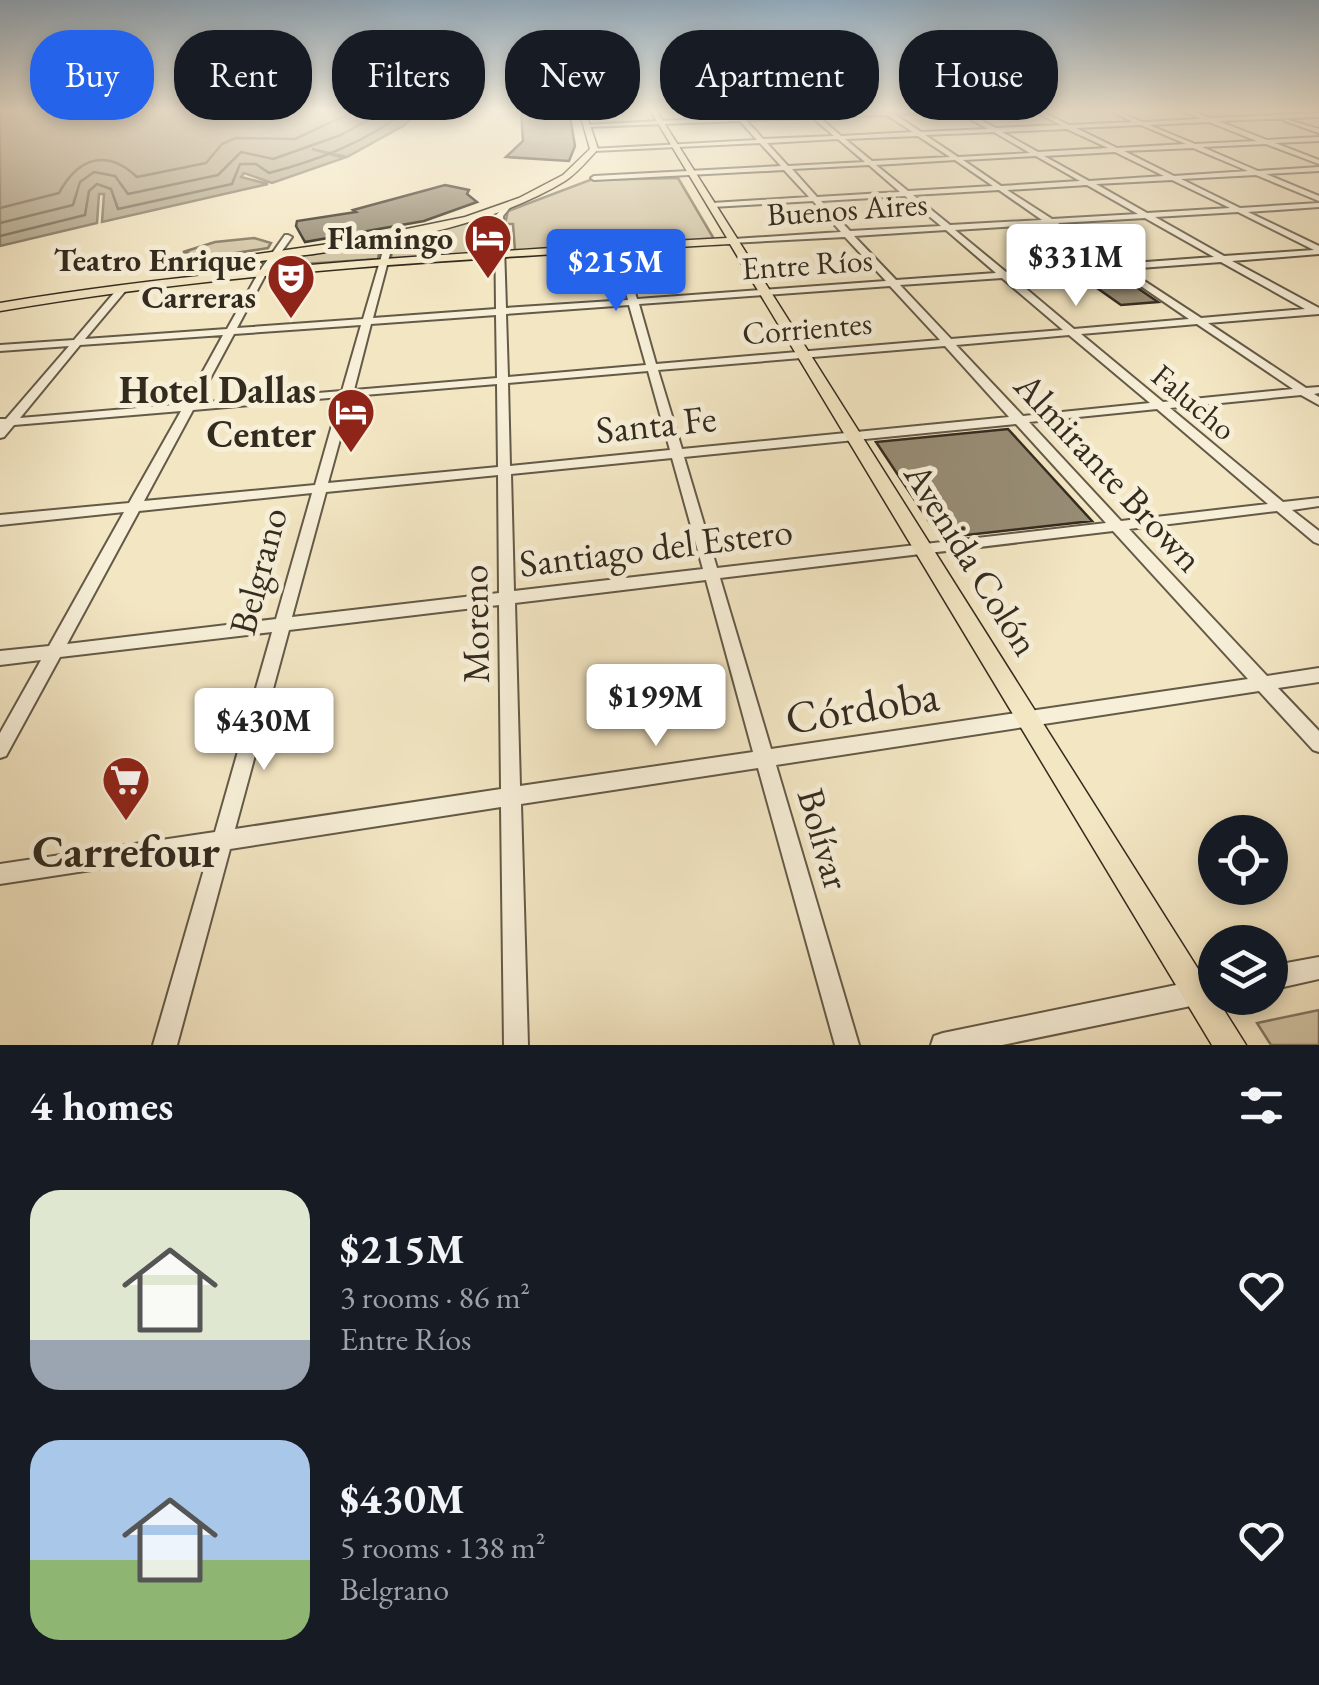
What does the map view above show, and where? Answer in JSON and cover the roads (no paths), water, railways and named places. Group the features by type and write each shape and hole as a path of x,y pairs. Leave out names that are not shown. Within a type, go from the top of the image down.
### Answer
{"main road":[{"path":"0,304 277,249 372,240 508,205 556,184 588,159"},
{"name":"Avenida Colón","path":"683,159 1029,718 1198,978"},
{"path":"586,162 594,178"},
{"name":"Buenos Aires","path":"0,304 260,265 383,264 734,242"},
{"name":"Avenida Colón","path":"1217,1015 1230,1045"}],"street":[{"name":"Almirante Brown","path":"778,159 1319,744"},
{"name":"Falucho","path":"865,159 1319,539"},
{"path":"594,178 942,159"},
{"path":"956,159 1319,402"},
{"path":"1046,159 1318,312"},
{"path":"1135,159 1319,250"},
{"path":"1224,159 1319,202"},
{"path":"712,205 1257,173 1319,166"},
{"name":"Buenos Aires","path":"734,242 1319,202"},
{"name":"Moreno","path":"508,205 500,216 500,256 516,1045"},
{"path":"0,750 230,331 260,265 288,237"},
{"path":"372,240 387,249 383,264"},
{"name":"Bolívar","path":"618,249 847,1045"},
{"name":"Entre Ríos","path":"0,348 1319,250"},
{"name":"Belgrano","path":"165,1045 383,264"},
{"path":"0,434 5,423 123,286"},
{"name":"Corrientes","path":"5,423 1318,312"},
{"name":"Santa Fe","path":"0,520 1319,390"},
{"name":"Santiago del Estero","path":"0,658 1319,502"},
{"name":"Córdoba","path":"0,874 1319,674"},
{"path":"1288,974 1319,968"},
{"path":"943,1045 1198,992"}],"water":[{"path":"0,159 342,159 272,183 244,173 241,177 268,184 102,222 104,194 99,194 97,223 0,246"}],"place":[{"name":"Flamingo","path":"488,280"},
{"name":"Teatro Enrique Carreras","path":"291,320"},
{"name":"Hotel Dallas Center","path":"351,454"},
{"name":"Carrefour","path":"126,822"}]}
